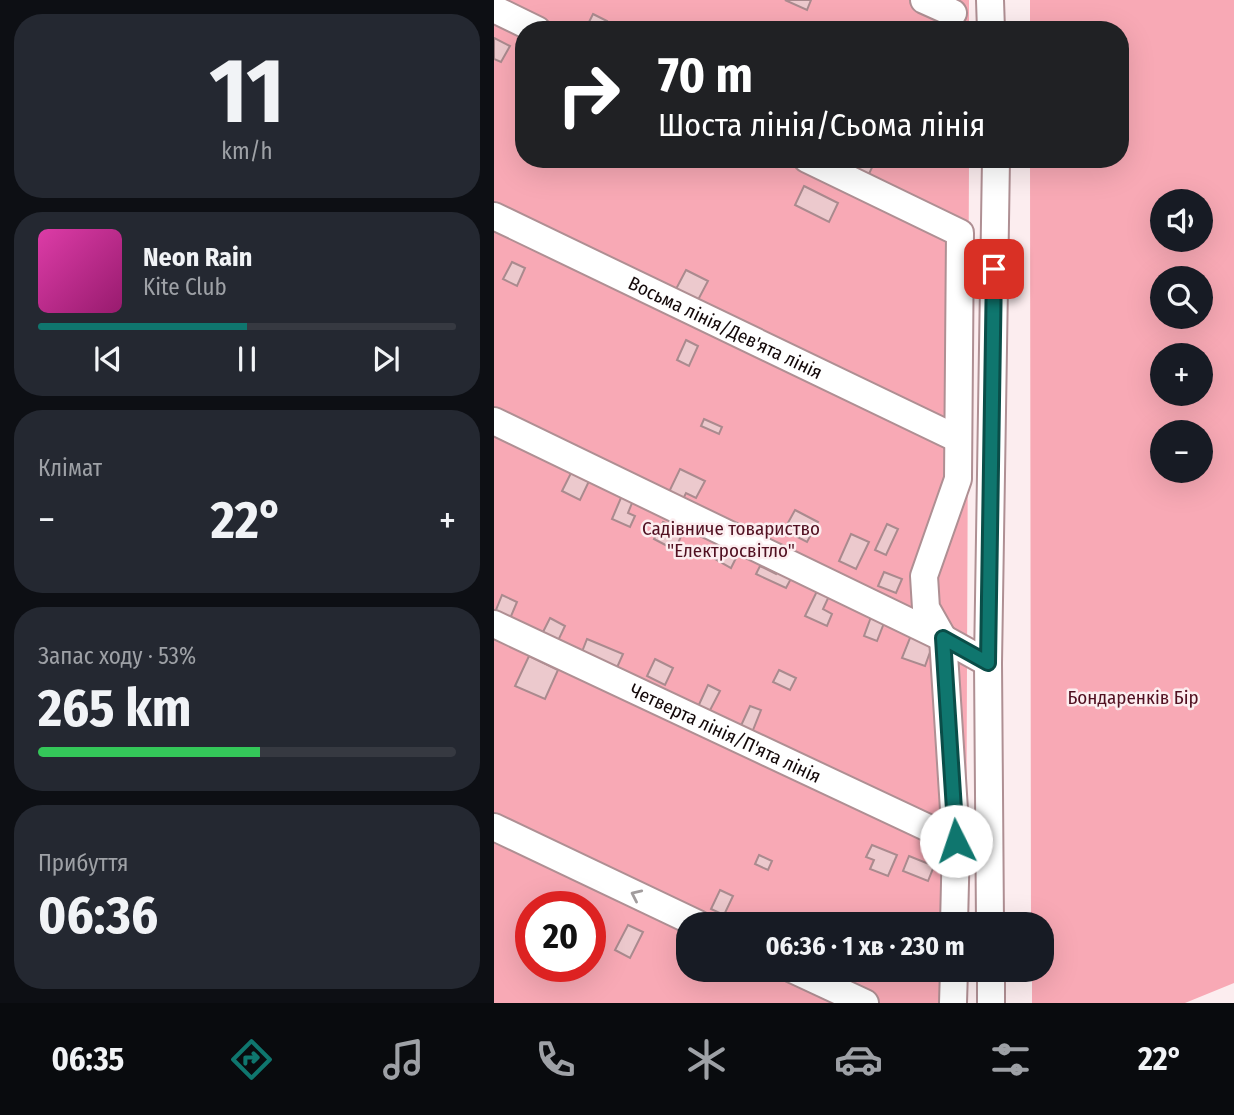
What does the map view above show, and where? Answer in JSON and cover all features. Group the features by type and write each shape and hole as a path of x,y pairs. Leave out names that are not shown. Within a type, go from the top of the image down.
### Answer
{"street":[{"path":"924,0 953,13"},
{"path":"990,0 991,21"},
{"path":"494,9 519,21"},
{"path":"826,168 960,233 958,479 924,576 926,608 943,638 956,841 954,912"},
{"path":"990,912 988,663 996,168"},
{"name":"Восьма лінія/Дев'ята лінія","path":"494,216 958,439"},
{"path":"494,421 943,638 988,663"},
{"name":"Четверта лінія/П'ята лінія","path":"494,624 956,841"},
{"path":"494,827 676,914"},
{"path":"820,982 865,1003"},
{"path":"953,1003 954,982"},
{"path":"991,982 991,1003"}],"green space":[{"name":"Садівниче товариство \"Електросвітло\"","path":"494,0 969,0 969,21 515,21 515,168 969,168 966,912 676,912 676,982 966,982 966,1003 494,1003"},
{"name":"Бондаренків Бір","path":"1030,0 1234,0 1234,983 1185,1003 1032,1003 1032,982 1054,982 1054,912 1031,912 1030,168 1129,168 1129,21 1030,21"}],"building":[{"path":"785,0 811,0 807,10"},
{"path":"593,14 607,21 590,21"},
{"path":"494,38 510,46 501,62 494,59"},
{"path":"853,168 872,168 868,176"},
{"path":"804,186 838,203 829,222 795,205"},
{"path":"512,262 525,268 517,286 503,279"},
{"path":"686,270 708,281 698,300 676,289"},
{"path":"686,340 698,346 689,366 677,360"},
{"path":"704,419 722,427 719,434 701,426"},
{"path":"573,469 591,477 580,500 562,491"},
{"path":"680,469 705,481 696,498 686,493 682,501 668,494"},
{"path":"623,493 634,498 628,513 635,516 630,527 612,519"},
{"path":"795,510 818,522 807,542 784,530"},
{"path":"663,522 683,532 675,550 654,539"},
{"path":"887,524 898,529 886,555 875,550"},
{"path":"851,534 869,542 856,569 839,561"},
{"path":"718,541 739,552 731,568 710,556"},
{"path":"760,566 776,574 780,566 794,573 786,588 756,574"},
{"path":"884,572 902,579 896,593 878,586"},
{"path":"818,589 830,594 823,609 832,614 827,626 805,616"},
{"path":"502,595 517,602 509,621 494,615"},
{"path":"871,617 884,623 877,641 864,636"},
{"path":"550,618 565,626 556,645 540,638"},
{"path":"912,633 934,641 925,666 902,658"},
{"path":"587,639 623,654 615,672 580,657"},
{"path":"529,656 558,670 545,699 515,686"},
{"path":"655,659 673,668 665,685 647,676"},
{"path":"779,670 796,678 790,690 773,682"},
{"path":"708,685 720,691 707,716 696,711"},
{"path":"750,706 761,710 751,735 739,730"},
{"path":"872,845 897,855 888,876 870,869 874,860 866,857"},
{"path":"759,855 772,861 768,870 755,864"},
{"path":"909,856 934,866 928,881 903,871"},
{"path":"720,890 733,896 725,912 711,909"},
{"path":"628,925 643,932 630,958 615,950"}],"route":[{"path":"956,841 943,638 988,663 994,269"}]}
